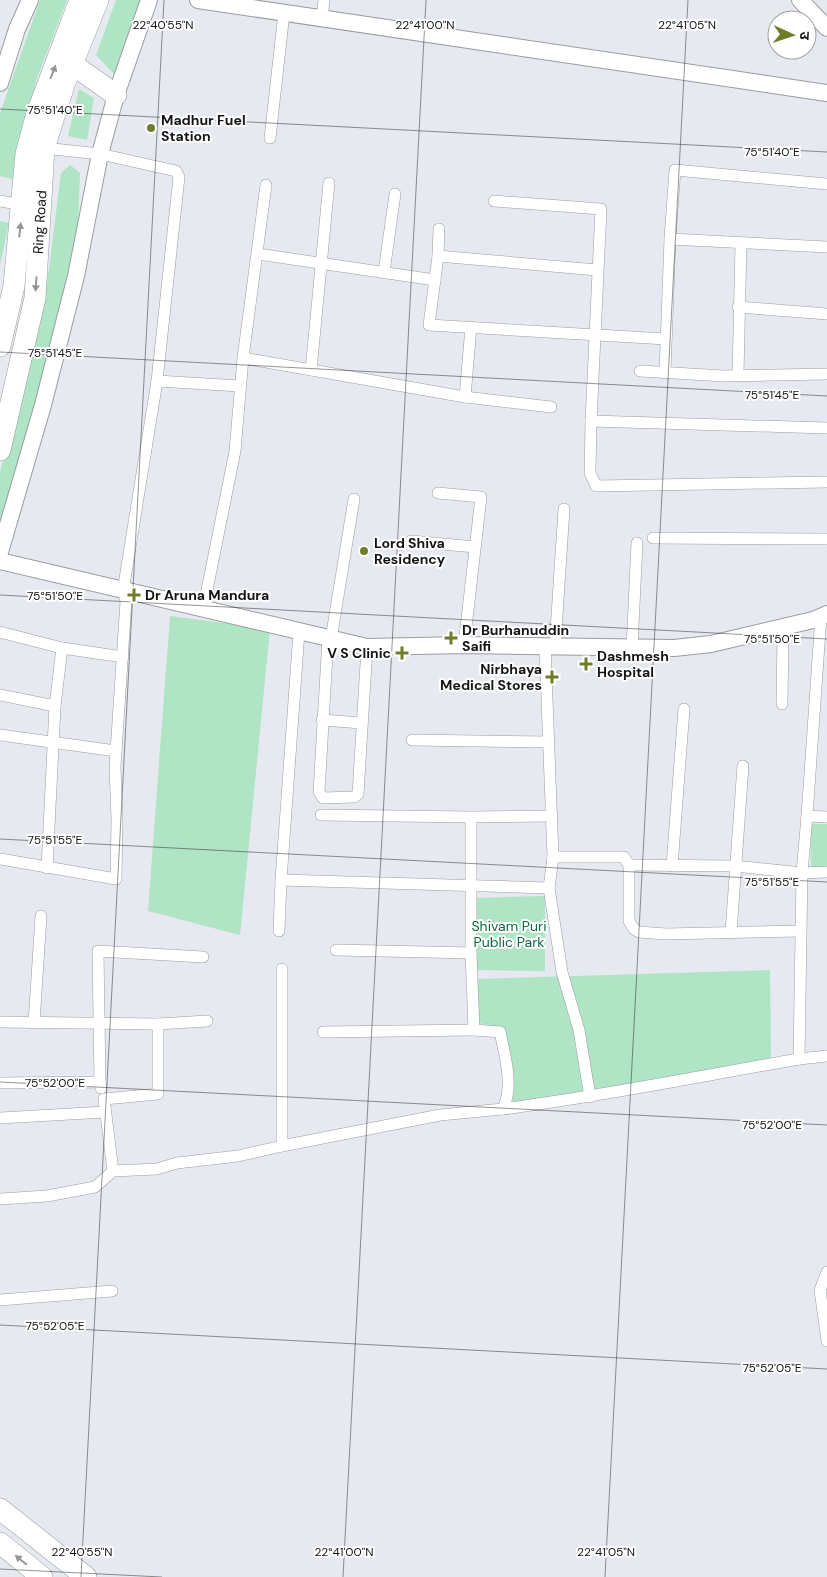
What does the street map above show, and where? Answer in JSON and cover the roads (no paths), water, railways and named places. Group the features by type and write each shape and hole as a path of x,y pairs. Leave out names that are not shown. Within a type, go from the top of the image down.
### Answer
{"highway":[{"name":"Ring Road","path":"0,346 14,286 26,154 37,113 80,0"},
{"name":"Ring Road","path":"0,450 35,298 44,148 72,64 98,0"},
{"path":"72,64 116,95"},
{"path":"0,1509 86,1577"},
{"path":"0,1543 42,1577"}],"street":[{"path":"0,82 17,29 30,0"},
{"path":"0,552 43,404 76,276 100,154 116,95 149,0"},
{"path":"198,0 827,93"},
{"path":"322,19 324,0"},
{"path":"800,0 827,28"},
{"path":"270,138 284,14"},
{"path":"0,859 116,879 116,751 126,601 123,591 157,381 178,174 176,171 100,154 44,148"},
{"path":"666,373 670,239 675,170 827,184"},
{"path":"311,370 330,183"},
{"path":"203,610 235,451 242,358 258,254 266,185"},
{"path":"384,272 394,194"},
{"path":"0,201 22,205"},
{"path":"494,201 601,209 590,473 596,486 827,482"},
{"path":"439,229 438,256 429,325 666,339"},
{"path":"670,239 827,247"},
{"path":"738,376 738,307 741,244"},
{"path":"258,254 435,280"},
{"path":"438,256 597,270"},
{"path":"738,307 827,314"},
{"path":"466,397 471,327"},
{"path":"242,358 466,397 551,407"},
{"path":"640,371 738,376 827,374"},
{"path":"157,381 240,386"},
{"path":"591,421 827,428"},
{"path":"438,493 481,497 464,645"},
{"path":"354,499 329,639 322,720 319,792 323,798 354,797 358,794 367,647"},
{"path":"564,509 550,646 549,742 554,857 549,888 562,972 580,1030 590,1097"},
{"path":"653,538 827,539"},
{"path":"412,541 475,547"},
{"path":"632,648 637,543"},
{"path":"0,561 367,647 464,645 674,648 711,644 824,615 802,873 799,1059"},
{"path":"782,704 783,626"},
{"path":"0,632 62,648 123,657"},
{"path":"279,931 298,632"},
{"path":"47,868 55,706 62,648"},
{"path":"0,695 55,706"},
{"path":"672,866 684,710"},
{"path":"322,720 362,723"},
{"path":"0,735 116,751"},
{"path":"412,740 549,742"},
{"path":"731,932 734,866 743,766"},
{"path":"321,815 552,816"},
{"path":"807,816 827,817"},
{"path":"471,817 470,884 474,1030"},
{"path":"554,857 624,857 629,865 629,921 639,932 666,934 800,931"},
{"path":"629,865 734,866 802,873 827,872"},
{"path":"281,880 470,884 549,888"},
{"path":"34,1023 41,916"},
{"path":"336,950 471,953"},
{"path":"113,1171 104,1099 100,1082 98,952 203,957"},
{"path":"282,969 282,1146"},
{"path":"0,1022 158,1024 207,1021"},
{"path":"104,1099 158,1094 158,1024"},
{"path":"323,1032 474,1030 500,1032 509,1098 504,1109"},
{"path":"0,1199 47,1196 95,1187 113,1171 157,1169 177,1163 238,1156 440,1116 590,1097 650,1084 827,1056"},
{"path":"0,1083 100,1082"},
{"path":"0,1118 105,1112"},
{"path":"827,1272 820,1290 827,1341"},
{"path":"0,1300 112,1291"}],"place":[{"name":"Madhur Fuel Station","path":"151,128"},
{"name":"Lord Shiva Residency","path":"364,551"},
{"name":"Dr Aruna Mandura","path":"134,595"},
{"name":"Dr Burhanuddin Saifi","path":"451,638"},
{"name":"V S Clinic","path":"402,653"},
{"name":"Dashmesh Hospital","path":"586,664"},
{"name":"Nirbhaya Medical Stores","path":"552,677"}],"park label":[{"name":"Shivam Puri Public Park","path":"509,934"}]}
